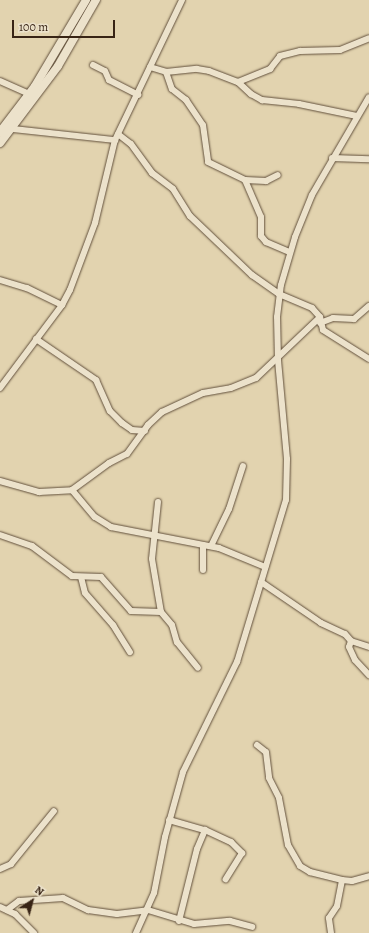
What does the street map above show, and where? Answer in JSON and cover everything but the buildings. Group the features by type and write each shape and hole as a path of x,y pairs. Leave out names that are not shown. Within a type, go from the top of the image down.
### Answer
{"street":[{"path":"0,132 29,94 86,0"},
{"path":"0,143 13,129 58,66 96,0"},
{"path":"0,388 62,305 95,223 115,140 138,95 182,0"},
{"path":"238,82 270,69 280,56 300,51 340,50 369,38"},
{"path":"93,65 105,72 109,80 138,95"},
{"path":"150,67 166,72 197,69 238,82 251,94 262,100 299,104 357,116"},
{"path":"166,72 172,89 186,100 203,125 208,162 245,180 266,181 278,175"},
{"path":"0,81 29,94"},
{"path":"136,933 148,910 154,893 169,820 183,772 237,662 286,500 288,481 278,360 277,317 280,294 290,252 312,195 369,96"},
{"path":"13,129 115,140"},
{"path":"118,134 131,144 152,173 173,189 190,216 252,275 280,294 312,308 320,320 323,330 331,337 369,360"},
{"path":"332,158 369,159"},
{"path":"245,180 261,217 261,236 266,242 290,252"},
{"path":"0,280 27,288 62,305"},
{"path":"0,481 39,492 72,490 109,463 127,454 148,425 162,412 203,393 244,384 256,378 278,360 320,320 333,318 354,318 369,306"},
{"path":"36,340 44,347 96,380 110,410 122,423 132,430 145,431"},
{"path":"211,546 229,509 243,466"},
{"path":"72,490 95,517 106,524 154,536 211,546 265,567"},
{"path":"158,502 152,569 159,589 161,612 172,625 177,642 198,668"},
{"path":"0,535 32,546 72,576 81,578 94,575 101,577 120,601 131,611 161,612"},
{"path":"202,570 203,545"},
{"path":"81,578 85,593 113,625 130,652"},
{"path":"261,582 321,623 345,634 351,641 369,647"},
{"path":"351,641 351,654 369,675"},
{"path":"257,745 266,752 269,778 279,798 283,828 288,845 300,866 310,872 342,880 352,881 369,876"},
{"path":"0,869 11,864 54,812"},
{"path":"169,820 205,830 231,842 242,853 226,879"},
{"path":"179,921 197,849 205,830"},
{"path":"326,933 330,930 329,918 337,906 342,880"},
{"path":"7,910 19,901 63,898 78,907 117,914 148,910 179,921 202,925 230,920 252,927"},
{"path":"0,907 7,910 34,933"}]}
